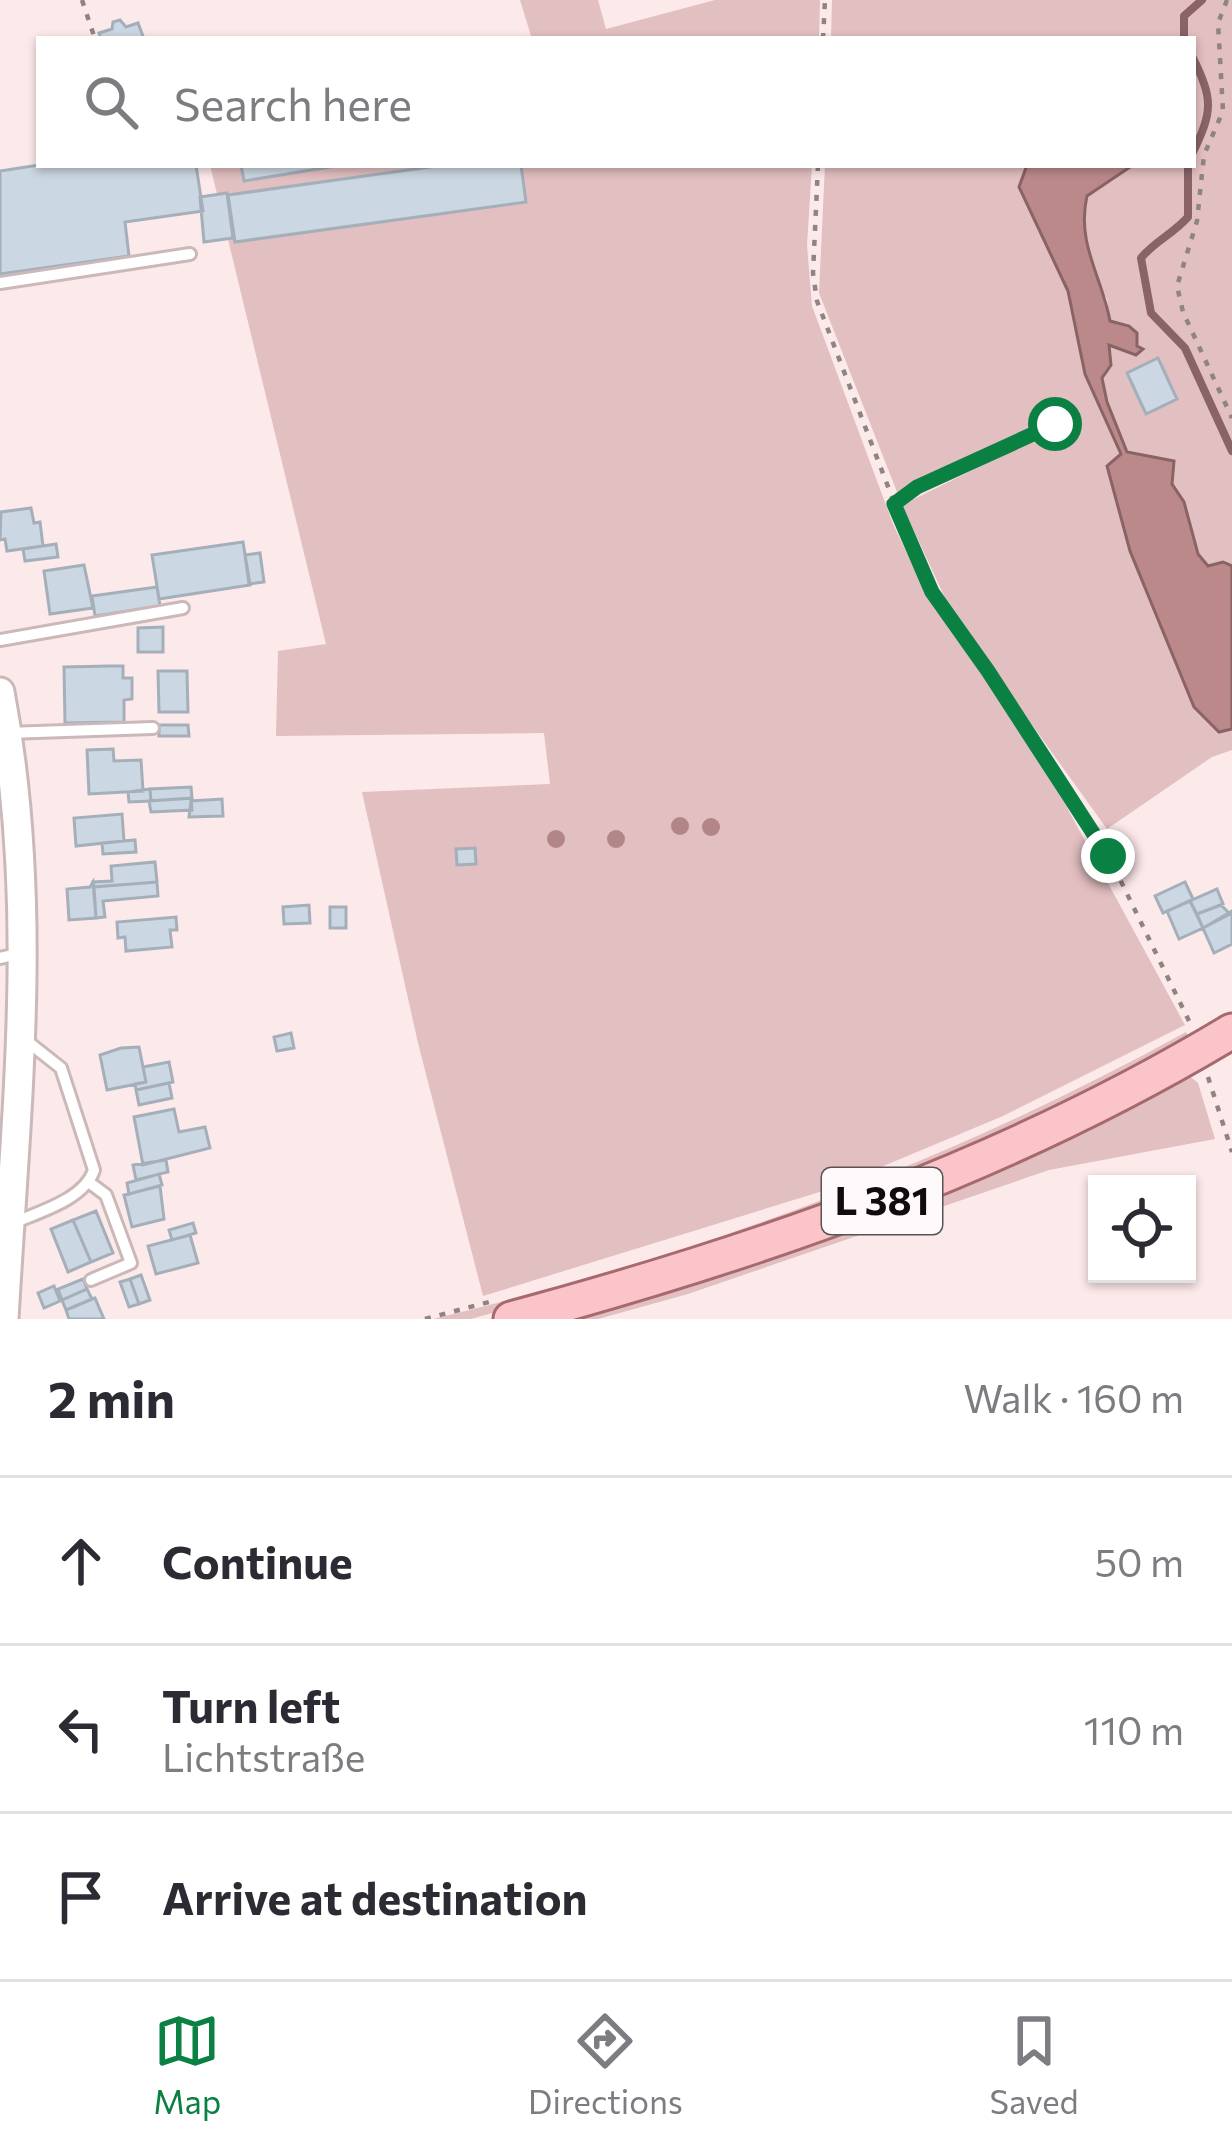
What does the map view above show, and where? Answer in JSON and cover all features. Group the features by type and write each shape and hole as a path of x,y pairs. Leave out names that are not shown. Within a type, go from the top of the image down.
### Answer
{"main road":[{"name":"L 381","path":"506,1309 709,1262 915,1189 1046,1132 1190,1036 1232,1031"}],"street":[{"path":"0,692 7,733 12,955 21,1036 4,1319"}],"lane":[{"path":"0,284 190,254"},
{"path":"0,640 183,608"},
{"path":"7,733 153,728"},
{"path":"10,1224 65,1200 90,1183 94,1171 61,1068 21,1036"},
{"path":"90,1183 106,1195 130,1263 91,1280"}],"path":[{"path":"82,0 94,36"},
{"path":"824,36 825,0"},
{"path":"1227,0 1218,23 1223,111 1204,155 1197,221 1177,286 1183,312 1232,418"},
{"path":"818,168 814,292 894,504 932,592 1113,865 1190,1036 1232,1152"},
{"path":"894,504 917,487 1055,424"},
{"path":"425,1319 506,1309"}],"shaded area":[{"path":"520,0 598,0 606,29 715,0 820,0 819,36 531,36"},
{"path":"832,0 1232,0 1232,566 1223,562 1209,567 1198,554 1184,502 1172,484 1174,461 1127,452 1102,378 1109,345 1137,346 1110,321 1082,220 1087,197 1129,168 1196,168 1196,36 831,36"},
{"path":"211,168 812,168 807,245 812,306 893,524 925,592 1065,804 1185,1025 1003,1116 826,1190 483,1296 418,1043 362,792 550,784 544,733 276,736 278,651 326,644"},
{"path":"825,168 1026,168 1020,188 1068,291 1085,374 1121,454 1107,466 1130,551 1194,707 1219,732 1232,729 1232,750 1212,757 1107,829 953,615 902,505 1058,428 1057,420 897,492 819,293"},
{"path":"1026,168 1129,168 1087,196 1087,245 1110,321 1129,326 1143,349 1136,355 1109,345 1111,365 1102,378 1127,452 1174,461 1172,484 1184,502 1198,554 1208,566 1223,562 1232,566 1232,729 1219,732 1194,707 1130,551 1107,466 1121,454 1085,374 1068,291 1019,187"},
{"path":"1186,1032 1189,1039 1105,1088 969,1152 704,1252 471,1319 433,1319 628,1266 819,1201 1006,1123"},
{"path":"1188,1075 1198,1083 1215,1139 1049,1170 688,1294 598,1319 564,1319"}],"building":[{"path":"120,20 126,27 138,23 143,36 100,36 112,29 113,22"},
{"path":"36,165 196,168 203,211 125,222 129,256 0,274 0,171"},
{"path":"242,168 324,168 244,181"},
{"path":"422,168 521,168 526,202 235,242 228,195"},
{"path":"227,193 233,238 204,242 200,197"},
{"path":"1158,358 1177,399 1146,414 1127,373"},
{"path":"31,508 34,523 40,522 43,546 7,551 5,539 0,540 1,512"},
{"path":"243,542 250,585 159,599 152,555"},
{"path":"56,544 58,557 25,561 23,549"},
{"path":"260,553 264,582 249,584 245,555"},
{"path":"84,565 93,608 50,614 44,571"},
{"path":"157,587 160,606 95,616 92,596"},
{"path":"163,627 163,652 138,652 138,628"},
{"path":"123,666 123,678 132,678 132,699 124,700 124,722 65,723 64,667"},
{"path":"158,671 187,671 188,712 159,712"},
{"path":"159,725 188,725 189,736 159,736"},
{"path":"113,749 114,761 141,760 143,791 89,794 87,750"},
{"path":"191,787 192,798 151,801 150,789"},
{"path":"150,789 151,801 129,802 128,792"},
{"path":"191,798 192,810 151,812 149,801"},
{"path":"222,799 223,816 189,817 191,801"},
{"path":"122,814 124,841 76,846 74,818"},
{"path":"135,840 136,852 103,854 102,843"},
{"path":"475,848 476,864 457,865 456,849"},
{"path":"155,862 157,882 94,887 93,882 112,881 111,866"},
{"path":"93,882 96,918 69,920 67,889 90,887"},
{"path":"157,882 158,896 103,901 105,917 96,918 94,887"},
{"path":"1185,882 1193,899 1163,913 1155,896"},
{"path":"1217,889 1223,904 1197,914 1190,901"},
{"path":"1190,901 1203,928 1179,939 1167,911"},
{"path":"309,905 310,923 284,924 283,907"},
{"path":"1221,905 1230,914 1203,928 1197,914"},
{"path":"330,907 346,907 346,928 330,928"},
{"path":"1232,911 1232,944 1214,953 1203,928"},
{"path":"176,917 177,930 170,930 172,947 126,951 125,937 118,938 117,922"},
{"path":"291,1033 294,1048 277,1051 274,1037"},
{"path":"139,1047 146,1082 107,1090 100,1055"},
{"path":"169,1062 173,1082 136,1090 135,1084 146,1082 143,1067"},
{"path":"169,1083 172,1098 139,1105 136,1090"},
{"path":"174,1109 179,1132 205,1127 210,1148 143,1165 134,1117"},
{"path":"166,1160 168,1172 136,1180 133,1165"},
{"path":"159,1174 162,1185 129,1194 127,1183"},
{"path":"160,1186 164,1219 132,1227 124,1195"},
{"path":"96,1211 113,1253 91,1262 73,1220"},
{"path":"73,1220 91,1262 68,1272 51,1229"},
{"path":"193,1223 196,1233 172,1240 169,1230"},
{"path":"190,1235 198,1263 156,1274 148,1246"},
{"path":"141,1275 150,1300 139,1304 130,1279"},
{"path":"83,1279 87,1289 62,1300 58,1289"},
{"path":"130,1279 139,1304 129,1307 120,1282"},
{"path":"54,1286 60,1301 44,1308 38,1293"},
{"path":"87,1289 92,1299 66,1310 62,1300"},
{"path":"95,1298 104,1319 69,1319 66,1310"}],"waterway":[{"path":"1184,36 1184,16 1202,0"},
{"path":"1196,65 1208,105 1196,145"},
{"path":"1188,168 1188,217 1141,258 1151,313 1185,348 1232,451"}],"route":[{"path":"1055,424 917,487 894,504 932,592 1108,856"}]}
